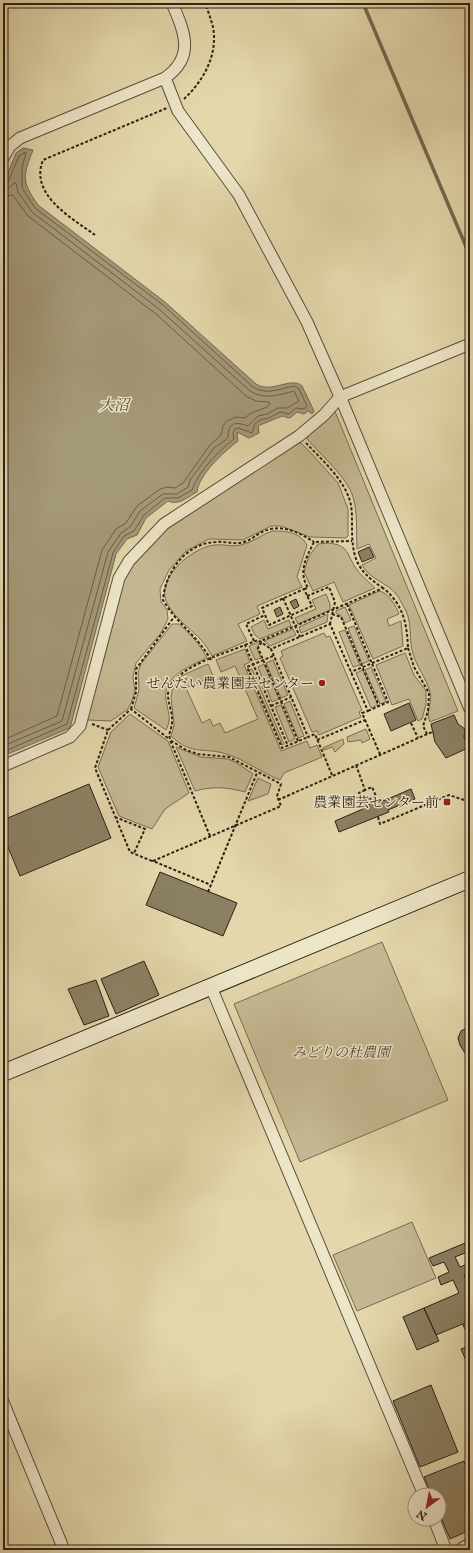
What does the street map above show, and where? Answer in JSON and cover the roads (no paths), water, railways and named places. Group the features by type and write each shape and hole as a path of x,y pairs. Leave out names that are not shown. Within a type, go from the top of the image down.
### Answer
{"street":[{"path":"3,158 10,146 20,138 166,80 176,71 184,56 186,40 172,3"},
{"path":"166,80 174,102 239,195 307,322 340,397 470,709"},
{"path":"3,766 70,737 75,733 81,720 118,578 122,570 164,524 299,436 324,415 340,397 470,344"},
{"path":"3,1073 470,879"},
{"path":"211,987 421,1487"},
{"path":"3,1402 64,1550"},
{"path":"437,1527 446,1550"},
{"path":"464,1550 470,1547"}],"water":[{"name":"大沼","path":"23,148 33,150 27,166 25,178 32,197 38,205 165,302 256,384 262,387 268,387 298,383 302,386 314,411 312,414 308,411 304,414 297,412 290,418 281,416 258,426 259,433 249,438 237,432 238,441 219,457 207,471 202,478 197,492 179,502 168,501 146,518 137,535 127,539 116,554 70,728 3,756 3,185 16,153"}],"waterway":[{"path":"363,3 470,256"}],"place":[{"name":"せんだい農業園芸センター","path":"322,683"},
{"name":"農業園芸センター前","path":"447,802"}],"park label":[{"name":"みどりの杜農園","path":"341,1052"}]}
